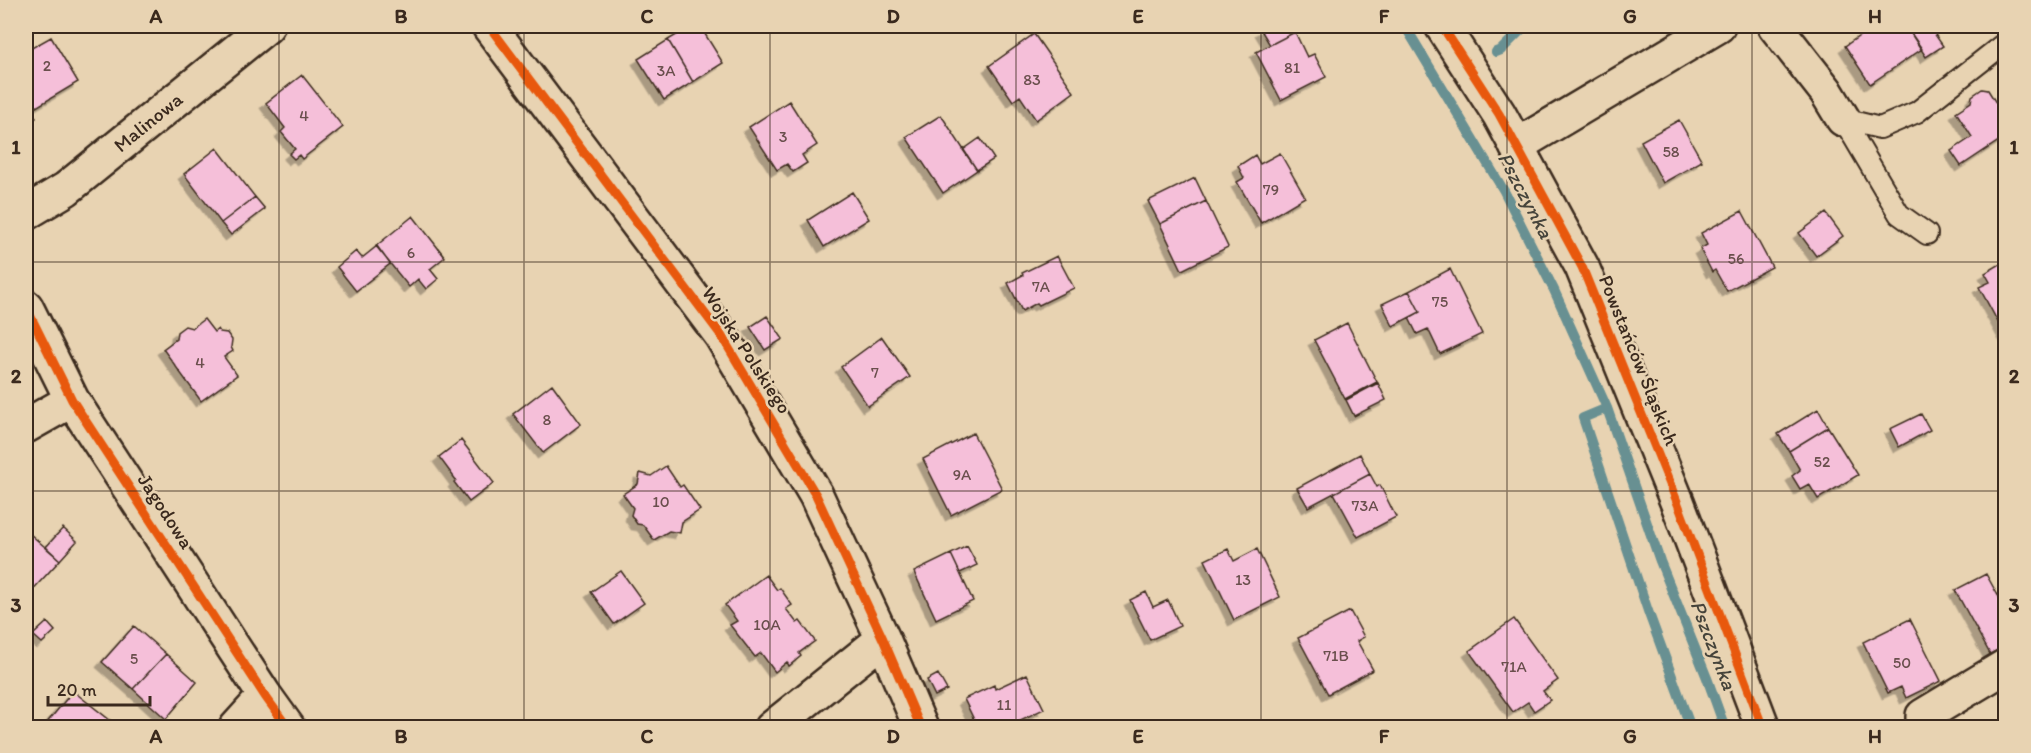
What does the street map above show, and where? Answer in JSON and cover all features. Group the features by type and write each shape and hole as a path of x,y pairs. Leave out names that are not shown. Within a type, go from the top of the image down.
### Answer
{"street":[{"name":"Malinowa","path":"26,213 66,189 267,26"},
{"name":"Wojska Polskiego","path":"489,26 721,335 816,495 883,639 921,728"},
{"name":"Powstańców Śląskich","path":"1442,26 1499,114 1582,267 1678,504 1763,728"},
{"path":"1516,146 1718,26"},
{"path":"1775,26 1826,91 1843,119"},
{"name":"Jagodowa","path":"26,307 72,400 288,728"},
{"path":"26,426 72,400"},
{"path":"772,728 883,639"},
{"path":"1923,728 1923,716 2006,666"},
{"path":"236,728 265,696"}],"lane":[{"path":"1843,119 1880,128 1917,112 2006,42"},
{"path":"1843,119 1899,213 1927,234"}],"building":[{"path":"692,26 700,26 723,63 693,82 668,40"},
{"path":"1270,26 1291,26 1295,32 1270,45 1261,30"},
{"path":"1874,26 1906,26 1922,49 1870,84 1845,46"},
{"path":"1906,26 1929,26 1943,46 1926,57"},
{"path":"1295,32 1307,57 1314,54 1326,77 1281,100 1256,52"},
{"path":"1034,34 1074,92 1036,120 1020,96 1013,101 989,66"},
{"path":"51,37 78,82 33,109 26,97 26,41 30,49"},
{"path":"668,40 693,82 664,100 638,59"},
{"path":"302,75 343,127 302,159 299,155 294,159 289,154 295,149 281,132 285,128 266,103"},
{"path":"1982,89 1988,90 1996,103 2006,97 2006,136 1961,166 1951,151 1972,137 1956,112 1971,102 1972,96"},
{"path":"26,100 36,118 26,124"},
{"path":"789,101 817,145 802,155 807,163 793,172 787,164 777,170 749,127"},
{"path":"941,115 977,170 943,193 906,137"},
{"path":"1679,120 1702,161 1663,183 1641,141"},
{"path":"980,138 994,159 977,170 963,150"},
{"path":"217,148 255,197 221,223 184,174"},
{"path":"1280,153 1305,197 1261,223 1237,182 1244,178 1238,166 1255,155 1260,164"},
{"path":"1195,178 1206,201 1160,224 1148,201"},
{"path":"852,192 869,219 824,247 808,220"},
{"path":"255,197 265,209 231,235 221,223"},
{"path":"1206,201 1228,247 1182,270 1160,224"},
{"path":"1742,211 1772,267 1727,291 1715,270 1712,272 1700,249 1707,245 1701,233"},
{"path":"1826,213 1843,236 1816,256 1799,233"},
{"path":"413,216 445,257 430,269 438,279 426,289 418,279 409,287 376,246"},
{"path":"377,246 390,264 356,291 337,267 356,251 362,258"},
{"path":"1057,256 1074,288 1022,311 1008,283 1023,275 1022,273"},
{"path":"2002,263 2006,270 2005,335 1979,287 1990,282 1985,273"},
{"path":"1450,269 1482,334 1440,354 1428,329 1417,334 1409,318 1420,312 1409,291"},
{"path":"1409,291 1420,312 1393,326 1382,304"},
{"path":"767,316 783,339 765,350 750,327"},
{"path":"204,319 214,332 218,329 220,332 227,333 232,340 233,351 224,357 237,375 201,401 163,349 176,339 177,332 185,326 192,328"},
{"path":"1347,323 1377,382 1345,399 1314,340"},
{"path":"882,337 910,377 868,406 841,367"},
{"path":"1378,383 1386,400 1354,416 1346,400"},
{"path":"552,384 581,424 543,453 513,414"},
{"path":"1818,409 1828,427 1789,451 1778,434"},
{"path":"1921,414 1930,430 1899,447 1890,429"},
{"path":"1828,427 1858,475 1818,499 1809,484 1800,489 1792,476 1800,470 1789,451"},
{"path":"973,433 1002,489 951,515 923,459"},
{"path":"461,440 494,483 469,502 439,457"},
{"path":"1360,454 1370,474 1308,507 1297,488"},
{"path":"666,466 680,487 683,485 700,510 682,522 680,533 669,531 654,540 643,525 637,524 631,515 633,508 623,494 638,484 640,473 651,476"},
{"path":"1370,474 1377,487 1380,485 1396,517 1358,537 1334,493"},
{"path":"63,528 77,541 60,560 46,547"},
{"path":"30,534 60,560 27,596 26,539"},
{"path":"967,546 977,565 960,573 951,554"},
{"path":"1228,549 1234,561 1257,549 1280,597 1234,620 1205,560"},
{"path":"951,554 973,601 936,619 914,572"},
{"path":"621,571 644,603 614,624 591,592"},
{"path":"1986,574 2006,610 2006,646 1990,654 1955,590"},
{"path":"766,575 777,590 780,588 792,605 786,609 797,623 800,621 815,641 799,653 801,656 789,666 787,662 775,672 761,653 755,657 730,625 737,621 725,605"},
{"path":"1146,592 1153,607 1168,600 1180,626 1150,640 1130,600"},
{"path":"1350,611 1364,637 1357,641 1373,670 1328,694 1298,638"},
{"path":"1514,619 1558,680 1543,691 1550,700 1534,711 1528,702 1513,712 1469,651"},
{"path":"1910,619 1941,681 1906,698 1901,687 1888,693 1863,642"},
{"path":"47,622 55,631 42,643 33,635"},
{"path":"134,626 166,654 133,689 102,662"},
{"path":"166,654 197,682 166,719 133,689"},
{"path":"938,674 947,690 935,696 927,680"},
{"path":"1027,674 1044,709 1003,728 978,728 964,699 994,685 995,689"},
{"path":"73,691 111,721 106,728 51,728 46,724"}],"waterway":[{"name":"Pszczynka","path":"1405,26 1504,191 1554,290 1607,408 1660,561 1725,728"},
{"path":"1496,52 1501,50 1525,26"},
{"path":"1607,408 1583,418 1648,611 1691,728"}],"cycle path":[{"path":"489,26 721,335 816,495 883,639 921,728"},
{"path":"1442,26 1499,114 1582,267 1678,504 1763,728"},
{"path":"26,307 72,400 288,728"}]}
